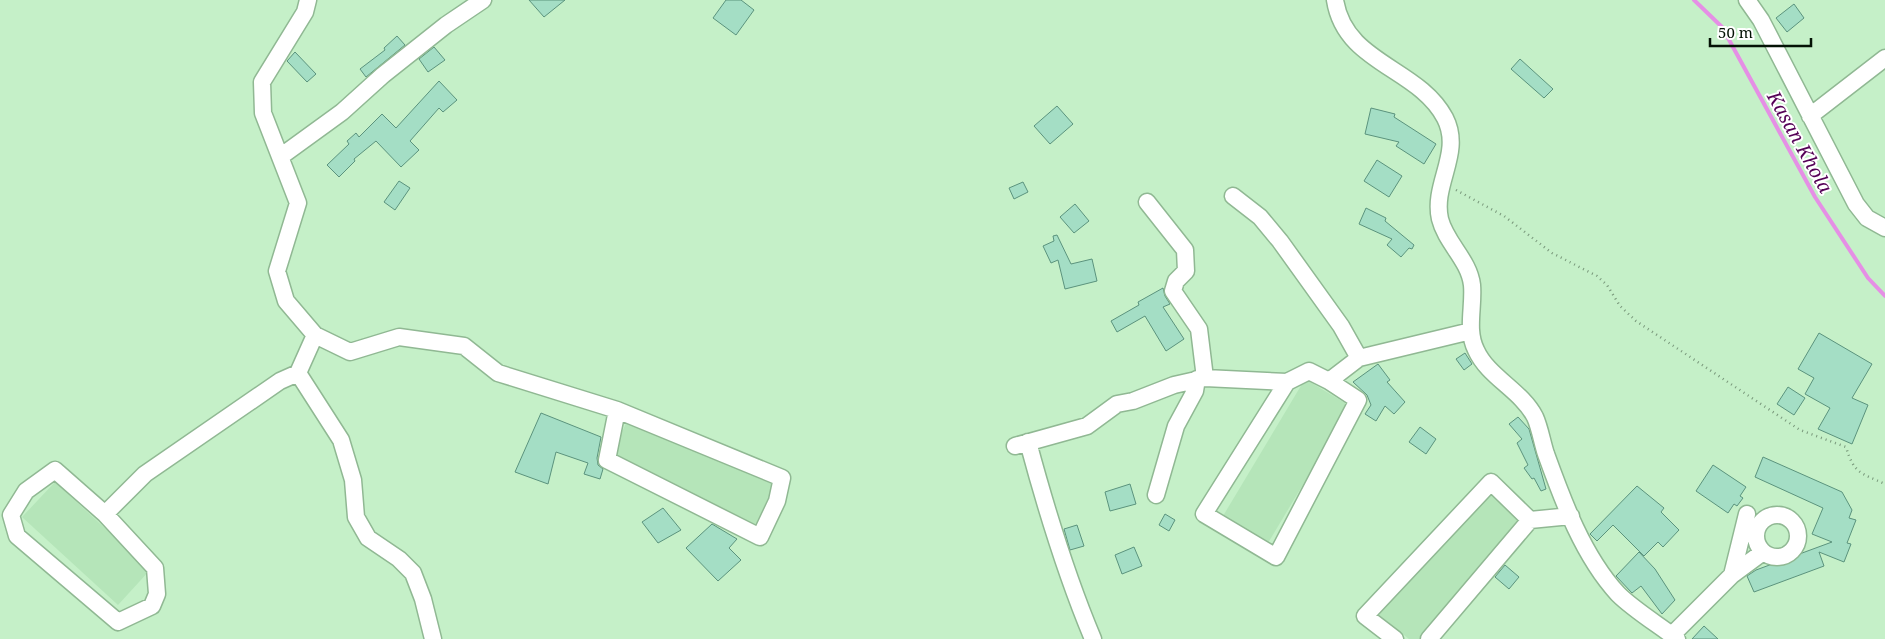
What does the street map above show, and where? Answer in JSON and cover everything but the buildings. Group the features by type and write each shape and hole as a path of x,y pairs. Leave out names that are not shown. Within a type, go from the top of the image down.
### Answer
{"street":[{"path":"308,0 305,12 262,82 263,113 298,203 277,272 286,301 315,335 350,352 400,337 464,346 498,373 617,410 782,478 776,501 760,537 607,460 617,410"},
{"path":"280,157 342,112 383,75 446,25 483,0"},
{"path":"1335,0 1337,14 1345,32 1362,48 1405,78 1434,102 1445,119 1451,137 1450,152 1441,183 1438,203 1441,222 1464,263 1472,284 1471,331 1476,351 1490,368 1518,394 1535,416 1546,453 1587,550 1619,594 1674,637 1732,575 1763,552"},
{"path":"1746,0 1761,20 1856,204 1867,218 1885,228"},
{"path":"1810,116 1885,58"},
{"path":"1233,196 1260,217 1280,241 1341,326 1359,358"},
{"path":"1146,202 1185,250 1186,271 1176,281 1173,291 1199,329 1201,378 1176,426 1156,495"},
{"path":"1329,380 1359,358 1471,331"},
{"path":"105,514 145,474 280,381 298,373 315,335"},
{"path":"1092,639 1075,598 1048,516 1021,444 1087,426 1118,404 1133,401 1174,385 1201,378 1287,382 1309,371 1329,380 1358,400 1276,557 1204,514 1287,382"},
{"path":"298,373 341,440 353,480 356,517 368,538 399,559 413,573 423,599 433,639"},
{"path":"55,470 105,514 155,568 157,594 152,606 118,622 17,536 11,514 26,491 55,470"},
{"path":"1395,639 1365,616 1491,482 1530,520"},
{"path":"1732,575 1747,514"},
{"path":"1429,639 1530,520 1572,516"}],"path":[{"path":"1441,183 1504,216 1552,253 1597,276 1606,285 1620,306 1636,321 1800,430 1846,447 1851,466 1859,472 1885,484"}],"shaded area":[{"path":"1305,379 1350,406 1268,543 1223,516"},
{"path":"628,419 774,485 755,526 609,460"},
{"path":"55,482 150,570 118,605 22,517"},
{"path":"1481,487 1520,517 1423,639 1409,639 1379,615"}],"waterway":[{"name":"Kasan Khola","path":"1694,0 1722,27 1815,197 1868,278 1885,296"}]}
